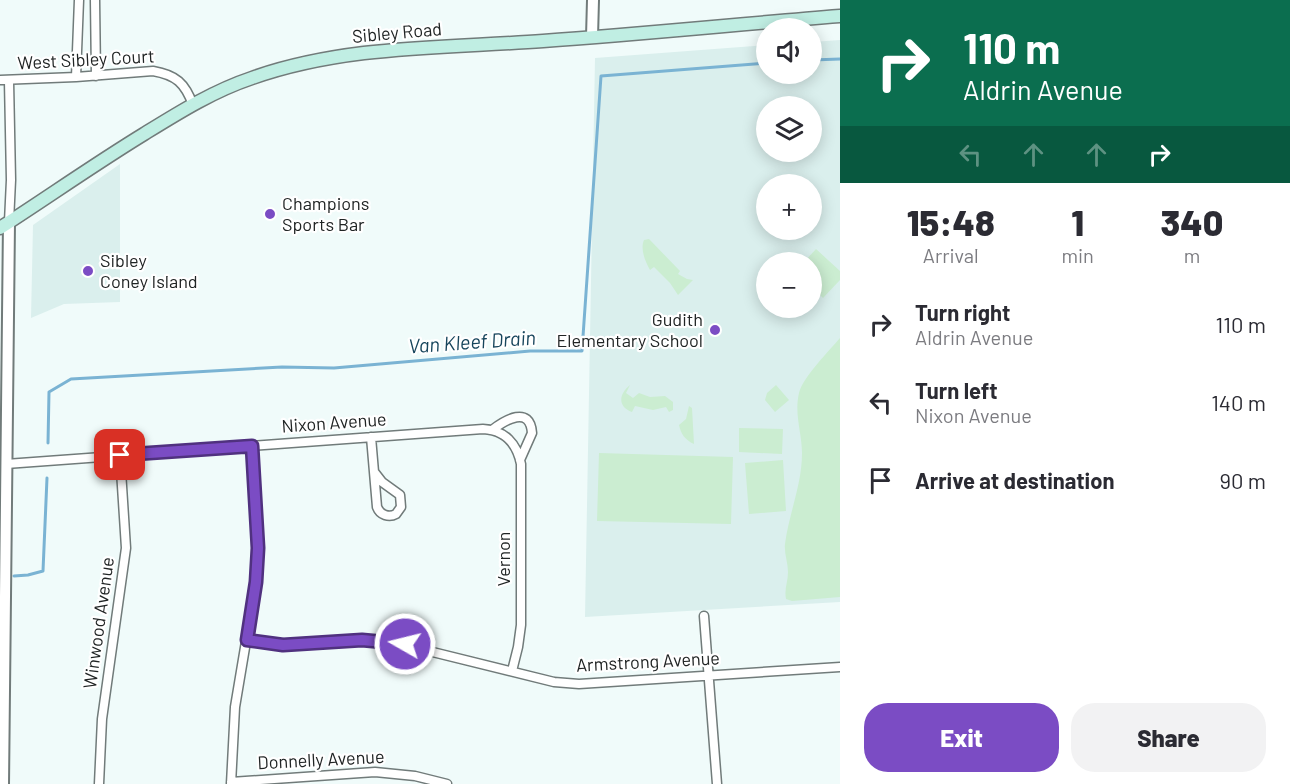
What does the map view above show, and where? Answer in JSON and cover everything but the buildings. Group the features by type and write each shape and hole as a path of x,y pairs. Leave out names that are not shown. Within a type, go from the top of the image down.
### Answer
{"main road":[{"name":"Sibley Road","path":"4,225 107,157 193,105 250,78 291,65 330,57 469,44 592,38 840,16"}],"street":[{"path":"76,77 79,0"},
{"path":"95,0 96,76"},
{"path":"592,38 593,0"},
{"name":"West Sibley Court","path":"4,80 96,76 144,70 164,73 185,86 193,105"},
{"path":"3,784 3,510 8,422 4,225 11,180 4,80"},
{"path":"492,430 515,417 523,417 528,421 532,433 520,460"},
{"name":"Nixon Avenue","path":"6,464 492,430"},
{"name":"Vernon","path":"492,430 504,435 516,446 520,460 520,625 512,672"},
{"path":"371,437 378,511 389,516 396,514 401,507 400,495 382,482 375,473"},
{"path":"231,783 235,707 256,582 258,548 252,446"},
{"name":"Winwood Avenue","path":"99,784 102,719 126,548 120,455"},
{"path":"704,616 717,784"},
{"name":"Armstrong Avenue","path":"247,640 283,645 362,640 388,641 554,682 579,684 840,667"},
{"name":"Donnelly Avenue","path":"231,783 375,772 415,776 447,784"}],"shaded area":[{"name":"Gudith Elementary School","path":"840,40 840,602 585,617 595,58 756,46 756,84 822,84 822,41"},
{"path":"120,164 120,302 64,304 31,318 33,225"}],"green space":[{"path":"649,239 680,271 678,274 693,280 678,295 654,267 650,270 643,247 644,240"},
{"path":"822,254 840,271 840,280 823,298"},
{"path":"840,338 840,597 792,601 786,599 788,572 785,547 801,465 802,446 797,408 799,393 811,372"},
{"path":"630,385 626,393 633,398 639,393 650,397 665,396 673,402 673,410 669,412 666,407 653,410 635,406 632,412 624,407 621,400"},
{"path":"776,385 789,400 775,412 765,400 767,393"},
{"path":"689,406 692,408 694,444 684,436 679,425 686,419"},
{"path":"739,428 783,429 782,454 739,452"},
{"path":"599,453 733,457 731,524 597,521"},
{"path":"783,460 786,511 749,514 745,463"}],"waterway":[{"name":"Van Kleef Drain","path":"822,60 840,59"},
{"name":"Van Kleef Drain","path":"48,443 49,392 71,379 282,367 334,368 530,351 582,351 601,76 756,64"},
{"name":"Van Kleef Drain","path":"14,576 43,571 47,478"}],"place":[{"name":"Champions Sports Bar","path":"270,214"},
{"name":"Sibley Coney Island","path":"88,271"},
{"name":"Gudith Elementary School","path":"715,330"}],"route":[{"path":"120,455 252,446 258,548 256,582 247,640 283,645 362,640 405,644"}]}
